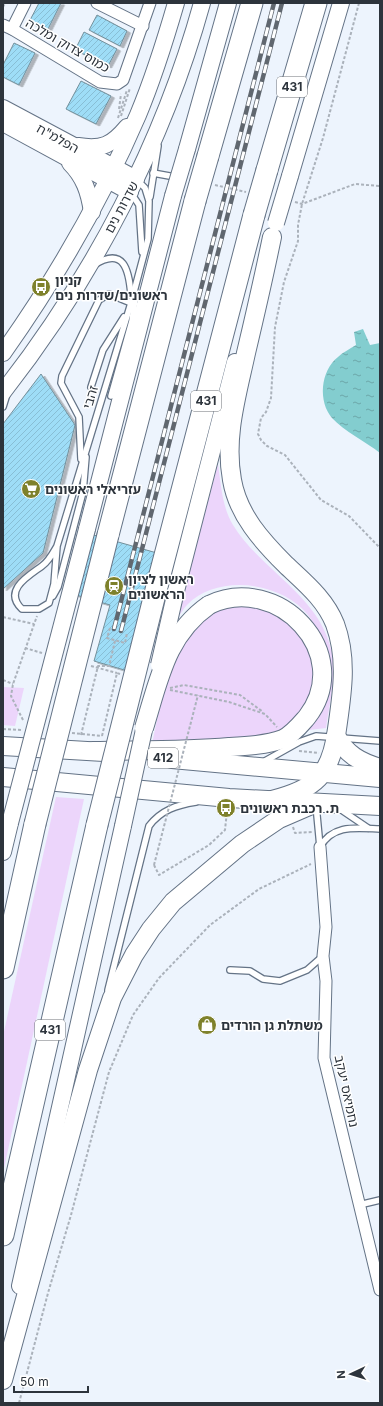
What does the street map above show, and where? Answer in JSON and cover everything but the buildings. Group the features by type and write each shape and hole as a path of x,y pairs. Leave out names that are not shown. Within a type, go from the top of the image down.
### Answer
{"highway":[{"path":"3,968 35,824 108,535 195,201 252,3"},
{"name":"431","path":"3,1235 97,826 166,589 254,215 316,3"}],"main road":[{"name":"שדרות נים","path":"3,353 41,298 92,212 138,114 176,3"},
{"name":"שדרות נים","path":"8,386 61,312 133,186 162,120 202,3"},
{"path":"3,852 173,196 228,3"},
{"path":"3,1366 144,728 166,589 341,3"},
{"name":"הפלמ\"ח","path":"3,108 67,150 133,186"},
{"path":"92,212 89,195 84,181 74,166 67,150 112,144 138,114"},
{"name":"הפלמ\"ח","path":"3,122 67,150"},
{"path":"272,800 310,787 323,773 336,736 343,672 339,639 334,624 318,596 256,533 243,513 236,498 229,462 228,450 234,407 274,230"},
{"path":"86,750 208,749 259,744 284,738 298,728 316,701 322,672 320,655 315,641 307,628 291,614 278,606 262,600 249,598 228,598 209,606 187,623 173,644 159,680 144,728"},
{"path":"336,736 350,755 360,762 380,768"},
{"name":"412","path":"3,746 86,750 243,767 380,778"},
{"path":"3,777 229,798 380,806"},
{"path":"3,780 30,779"},
{"path":"3,1380 88,1070 115,993 134,955 151,929 173,902 242,844 265,827 289,815 324,803"}],"street":[{"name":"כמוס צדוק ומלכה","path":"25,3 7,27 100,82 117,84 126,83 150,3"},
{"path":"97,3 143,26"},
{"name":"נחמיאס יעקב","path":"320,847 326,927 323,956 326,982 324,1058 380,1290"}],"lane":[{"path":"149,201 162,120"},
{"path":"153,173 175,177"},
{"name":"זהבי","path":"57,546 131,302 148,239 149,201 145,188 133,186 139,205 143,254"},
{"path":"81,464 79,417 61,383 62,376 98,300 109,294 131,302 128,271 117,258 108,259 97,263 84,272"},
{"path":"111,396 132,321 135,288"},
{"path":"91,387 103,350 128,310"},
{"path":"3,407 8,386"},
{"path":"57,546 43,566 22,579 16,594 18,605 22,609 39,609 49,603 58,587 83,492 87,444"},
{"path":"49,603 54,584 57,546"},
{"path":"243,767 270,759 307,738 316,736 380,739"},
{"path":"88,1070 149,826 155,818 179,805 229,798"},
{"path":"320,847 319,831 324,803 370,829"},
{"path":"320,847 326,837 336,831 380,829"},
{"path":"230,970 250,971 263,979 280,981 306,970 323,956"},
{"path":"359,1204 380,1200"}],"path":[{"path":"3,7 5,3"},
{"path":"359,3 323,138 302,204 298,225 298,241 284,282 275,327 271,398 266,412 261,418 258,434 267,446 285,455 321,500 349,516 380,548"},
{"path":"118,123 118,116 126,83"},
{"path":"118,116 126,83"},
{"path":"287,200 302,204 355,184 380,186"},
{"path":"213,185 250,193"},
{"path":"25,724 11,696 13,684 39,609"},
{"path":"3,617 34,624"},
{"path":"110,628 107,638 124,643 127,633"},
{"path":"86,750 98,666 108,666 115,640"},
{"path":"3,680 13,684"},
{"path":"229,702 165,689 184,685 240,695 265,714"},
{"path":"198,695 154,865 159,875 209,844 225,830 229,798"},
{"path":"289,815 295,833 319,831"},
{"path":"20,1403 48,1293 71,1215 109,1072 133,1015 159,978 210,924 259,889 309,864 321,861"}],"shaded area":[{"path":"218,464 224,503 233,525 245,542 259,557 303,599 316,615 325,633 332,653 334,671 326,728 309,730 319,713 323,700 320,647 317,633 312,621 297,604 282,595 266,589 232,585 215,588 200,595 184,608 176,620"},
{"path":"242,603 276,612 302,632 316,672 311,698 286,730 259,739 152,744 165,681 178,647 209,613"},
{"path":"3,687 24,688 15,726 3,725"},
{"path":"56,797 84,799 3,1173 3,1036"}],"water":[{"path":"363,329 370,345 380,343 380,453 337,423 332,418 324,404 324,378 328,370 332,363 340,355 356,345 354,332"}],"railway":[{"path":"114,629 274,3"},
{"path":"121,631 282,3"}],"place":[{"name":"קניון ראשונים/שדרות נים","path":"41,287"},
{"name":"עזריאלי ראשונים","path":"31,489"},
{"name":"ראשון לציון הראשונים","path":"114,586"},
{"name":"ת. רכבת ראשונים","path":"226,808"},
{"name":"משתלת גן הורדים","path":"207,1025"}]}
